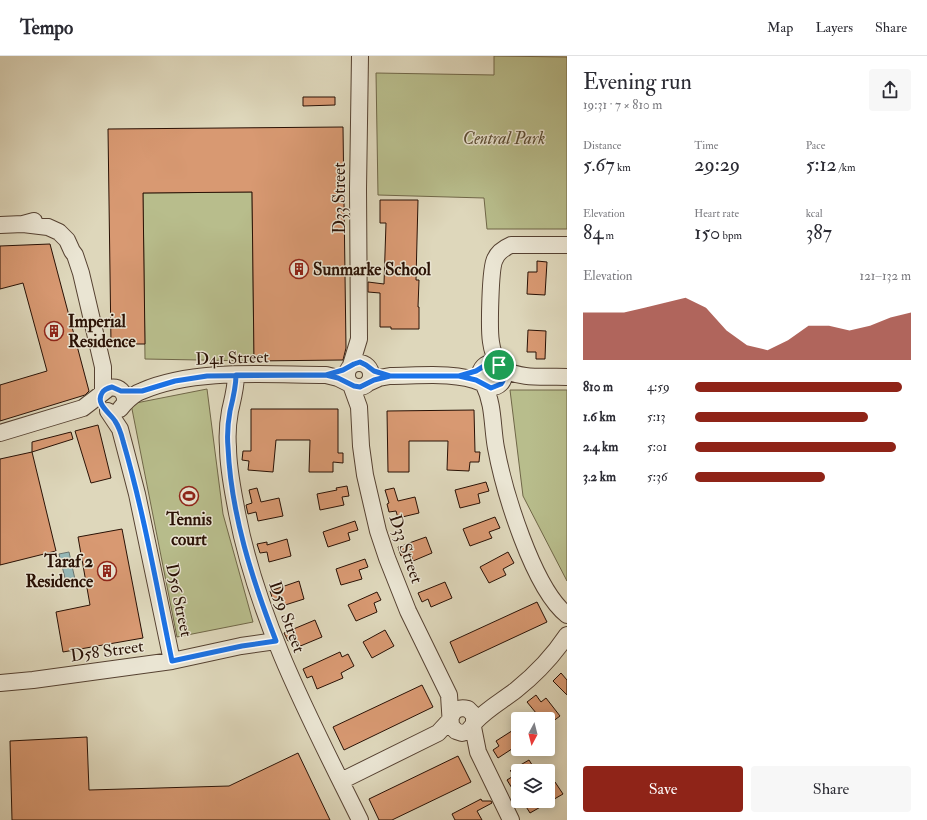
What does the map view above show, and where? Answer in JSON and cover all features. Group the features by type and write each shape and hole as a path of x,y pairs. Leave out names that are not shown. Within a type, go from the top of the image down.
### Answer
{"street":[{"name":"D33 Street","path":"360,56 358,189 359,407 361,446 365,475 378,531 406,605 511,820"},
{"name":"D56 Street","path":"0,225 23,224 48,228 59,232 67,240 72,251 76,255 137,494 172,661"},
{"path":"567,245 511,245 499,252 492,264 491,270 491,340 494,353 492,407 496,446 509,500 529,553 553,602 567,615"},
{"path":"359,375 379,373 390,376 492,375 567,377"},
{"name":"D41 Street","path":"0,433 113,399 196,377 229,375 359,375"},
{"name":"D59 Street","path":"229,375 223,388 230,412 228,446 235,503 250,569 273,635 309,718 360,820"},
{"path":"548,592 567,596"},
{"name":"D58 Street","path":"0,683 33,680 172,661 242,646 273,635"},
{"path":"341,781 490,707 528,681 549,659 567,635"}],"green space":[{"name":"Central Park","path":"494,56 567,57 567,229 487,229 484,198 378,195 376,73 494,75"},
{"path":"252,192 254,361 145,359 143,193"},
{"path":"207,389 223,514 253,622 177,637 131,404"},
{"path":"510,390 567,390 567,581 523,496"}],"water":[{"path":"69,552 76,584 67,586 59,554"}],"building":[{"path":"303,97 335,97 335,105 303,106"},
{"name":"Sunmarke School","path":"343,127 346,348 343,360 254,361 252,192 143,193 145,344 111,344 108,129"},
{"path":"380,200 418,200 416,280 419,280 419,329 391,329 391,327 380,327 380,293 368,292 368,282 384,284 386,223 380,223"},
{"name":"Imperial Residence","path":"50,244 89,391 85,395 0,421 0,385 47,371 23,283 0,289 0,246"},
{"path":"537,261 547,262 545,295 527,294 528,272 537,272"},
{"path":"528,330 546,331 545,359 536,359 536,352 527,352"},
{"path":"251,409 338,409 338,453 343,453 343,463 333,462 333,472 309,472 310,440 276,440 273,472 248,470 249,461 242,460 243,451 251,451"},
{"path":"474,410 475,452 480,452 479,462 470,462 469,471 447,470 448,441 409,441 409,472 388,472 387,411"},
{"path":"98,425 111,478 91,483 75,431"},
{"path":"71,432 73,439 32,452 32,442"},
{"path":"32,452 56,551 0,565 0,459"},
{"path":"486,482 489,491 478,494 480,503 460,508 455,490"},
{"path":"347,486 349,496 342,497 344,505 320,510 317,494 337,490 336,488"},
{"path":"257,488 261,502 279,498 283,516 258,521 256,512 248,514 246,505 252,503 249,490"},
{"path":"394,488 398,501 415,497 419,513 398,518 396,511 389,512 387,504 389,503 385,490"},
{"path":"495,517 500,528 489,532 492,538 470,546 463,529"},
{"path":"355,521 358,530 348,533 350,540 328,547 323,532"},
{"name":"Taraf 2 Residence","path":"122,529 143,638 63,652 56,612 90,605 78,537"},
{"path":"426,537 432,553 413,561 410,552 401,556 398,547"},
{"path":"287,539 291,556 269,562 267,552 260,553 257,544 267,542 267,545"},
{"path":"508,552 514,563 503,569 506,575 489,583 480,567"},
{"path":"365,559 368,567 359,570 362,579 341,585 336,569"},
{"path":"299,581 304,599 282,606 279,598 273,600 270,591"},
{"path":"445,582 452,598 431,607 428,599 422,602 418,593"},
{"path":"377,592 381,600 374,603 377,612 356,621 348,605"},
{"path":"537,602 547,622 459,663 450,642"},
{"path":"315,620 322,637 298,647 295,638 288,641 284,633"},
{"path":"385,630 394,646 372,658 363,642"},
{"path":"340,652 342,657 348,654 354,666 341,673 343,678 317,689 312,676 307,678 303,669"},
{"path":"561,673 567,680 567,695 553,681"},
{"path":"422,685 433,707 344,750 333,727"},
{"path":"536,695 541,702 546,698 560,716 555,720 555,712 535,712 527,702"},
{"path":"511,731 511,750 498,758 493,750 499,746 496,741"},
{"path":"87,737 89,790 229,786 298,753 330,820 12,820 10,741"},
{"path":"458,756 471,782 392,820 379,820 369,799"},
{"path":"529,760 532,764 522,764"},
{"path":"511,777 511,787 507,780"},
{"path":"555,782 563,794 555,799"},
{"path":"481,799 482,801 491,801 492,803 477,811 482,820 455,820 452,814"},
{"path":"527,808 539,808 530,813"}],"place":[{"name":"Sunmarke School","path":"299,269"},
{"name":"Imperial Residence","path":"54,331"},
{"name":"Tennis court","path":"189,496"},
{"name":"Taraf 2 Residence","path":"107,571"}],"route":[{"path":"499,365 489,363 476,371 459,376 390,376 374,380 360,387 326,375 236,375 196,377 175,381 142,391 121,391 115,387 103,391 100,402 120,429 137,494 172,661 242,646 276,641 250,569 238,522 232,485 228,446 230,412 235,390 236,375 281,375 326,375 338,372 360,362 374,371 384,375 459,376 471,378 487,387 494,388 501,384 504,378 504,371 499,365"}]}
